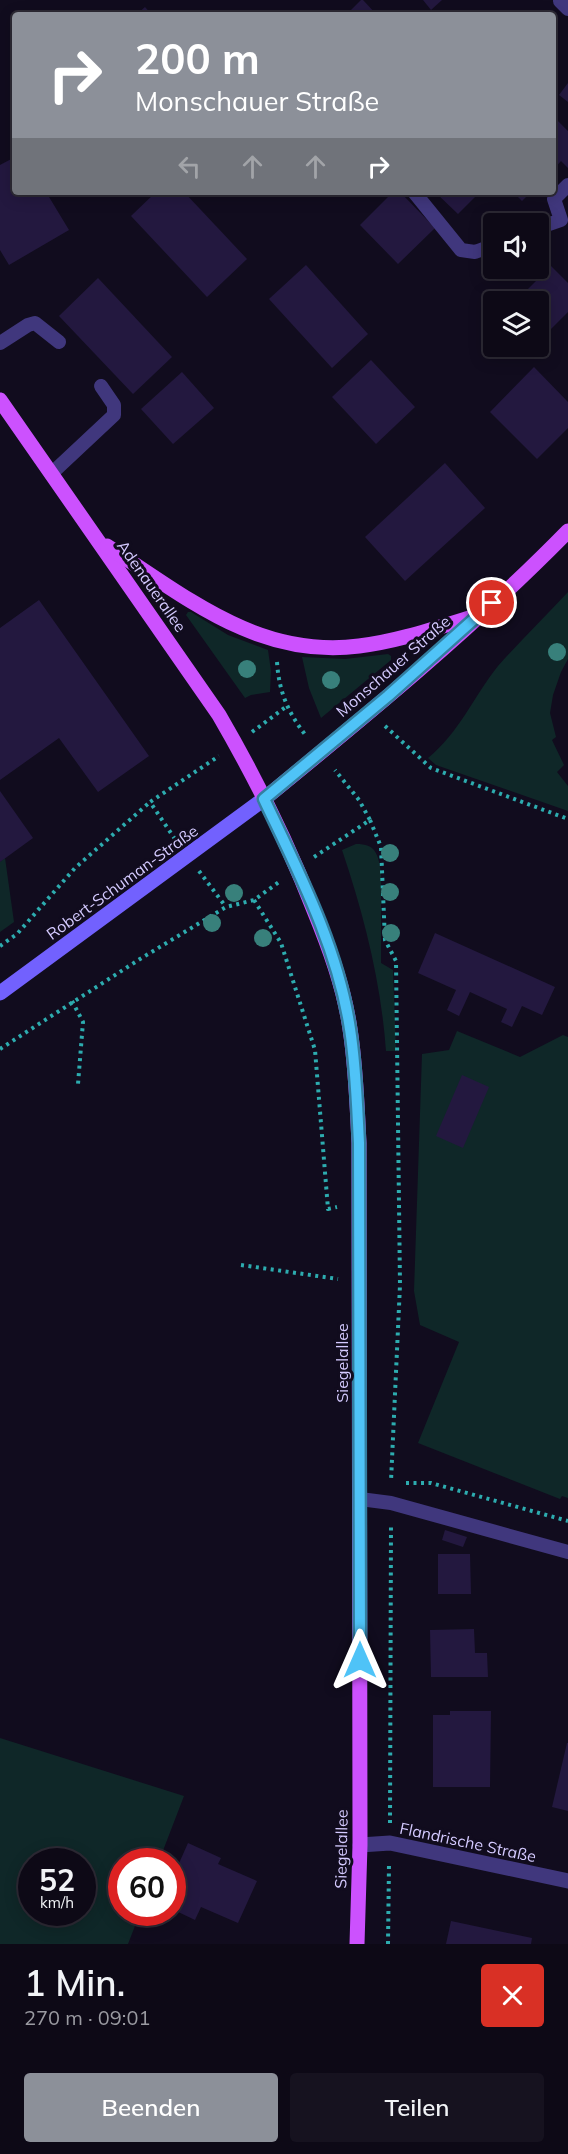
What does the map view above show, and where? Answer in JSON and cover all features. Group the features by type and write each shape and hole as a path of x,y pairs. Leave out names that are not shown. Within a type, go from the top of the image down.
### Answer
{"main road":[{"name":"Adenauerallee","path":"0,400 219,715 264,799"},
{"name":"Monschauer Straße","path":"264,799 369,712 479,615 568,531"},
{"path":"99,541 196,604 243,630 276,642 317,647 358,646 399,639 479,615"},
{"name":"Robert-Schuman-Straße","path":"0,993 264,799"},
{"name":"Siegelallee","path":"264,799 297,868 332,955 350,1028 356,1085 359,1202 360,1499 360,1845 357,1944"}],"street":[{"name":"Flandrische Straße","path":"360,1845 390,1844 568,1881"}],"lane":[{"path":"549,226 564,223 554,199 568,185"},
{"path":"416,195 461,250 475,252 483,249"},
{"path":"0,343 35,323 58,342"},
{"path":"51,474 114,415 114,405 101,386"},
{"path":"360,1499 391,1503 568,1552"}],"path":[{"path":"276,642 279,684 287,706 296,723 359,800 381,847 385,940 396,961 400,1286 391,1484 431,1483 568,1521"},
{"path":"0,946 17,934 75,868 150,802 236,744 287,706"},
{"path":"369,712 431,768 568,819"},
{"path":"150,802 226,907"},
{"path":"0,1048 226,907 254,900 297,868 370,820"},
{"path":"254,900 281,943 315,1050 328,1209 359,1202"},
{"path":"72,1001 82,1022 78,1084"},
{"path":"241,1265 359,1282"},
{"path":"388,1944 391,1503"}],"green space":[{"path":"568,592 568,659 553,695 550,713 556,737 552,740 564,765 557,772 568,786 568,811 436,765 428,758 449,737 498,666"},
{"path":"188,612 228,635 268,650 271,671 270,692 245,698 186,615"},
{"path":"388,654 391,660 321,718 309,688 302,657 345,659"},
{"path":"356,844 372,848 380,866 381,963 393,970 396,1051 386,1051 384,1025 370,949 342,850"},
{"path":"5,858 14,922 0,932 0,862"},
{"path":"457,1031 520,1057 563,1035 568,1037 568,1498 562,1496 560,1499 418,1443 459,1342 420,1325 414,1291 422,1054 449,1050"},
{"path":"0,1738 184,1796 164,1848 108,1848 108,1926 135,1926 128,1944 0,1944"}],"building":[{"path":"363,0 374,12 349,12"},
{"path":"423,0 442,0 431,10"},
{"path":"145,7 149,12 139,12"},
{"path":"568,83 568,102 559,95"},
{"path":"556,119 568,131 568,168 561,161 556,167"},
{"path":"12,159 12,195 48,195 69,230 9,265 0,250 0,165"},
{"path":"153,195 187,195 247,259 207,297 131,216"},
{"path":"390,195 403,195 435,228 398,264 360,225"},
{"path":"438,195 477,195 458,214"},
{"path":"516,195 528,195 522,201"},
{"path":"306,265 368,334 332,368 269,299"},
{"path":"551,266 568,283 568,312 549,331 549,291 526,291 538,279 549,279"},
{"path":"98,278 172,357 133,394 59,316"},
{"path":"371,360 415,407 376,444 332,397"},
{"path":"534,367 568,402 568,428 537,459 490,412"},
{"path":"182,372 214,408 173,444 141,409"},
{"path":"445,463 485,508 405,581 365,537"},
{"path":"39,600 149,756 98,792 59,738 0,780 0,628"},
{"path":"0,791 33,838 0,862"},
{"path":"435,933 555,987 542,1015 522,1006 512,1027 501,1022 507,1009 470,992 459,1016 447,1010 456,990 418,973"},
{"path":"462,1075 489,1087 463,1148 436,1136"},
{"path":"445,1530 467,1537 463,1547 442,1540"},
{"path":"438,1554 470,1554 471,1594 438,1594"},
{"path":"474,1629 475,1653 487,1653 488,1677 431,1677 430,1630"},
{"path":"450,1711 491,1711 490,1787 433,1787 433,1715 450,1715"},
{"path":"568,1743 568,1811 552,1807"},
{"path":"188,1843 221,1858 218,1864 257,1881 238,1923 201,1907 195,1920 186,1916 186,1848"},
{"path":"451,1921 532,1938 531,1944 446,1944"}],"route":[{"path":"360,1660 359,1143 350,1028 332,955 297,868 264,799 388,696 492,603"}]}
